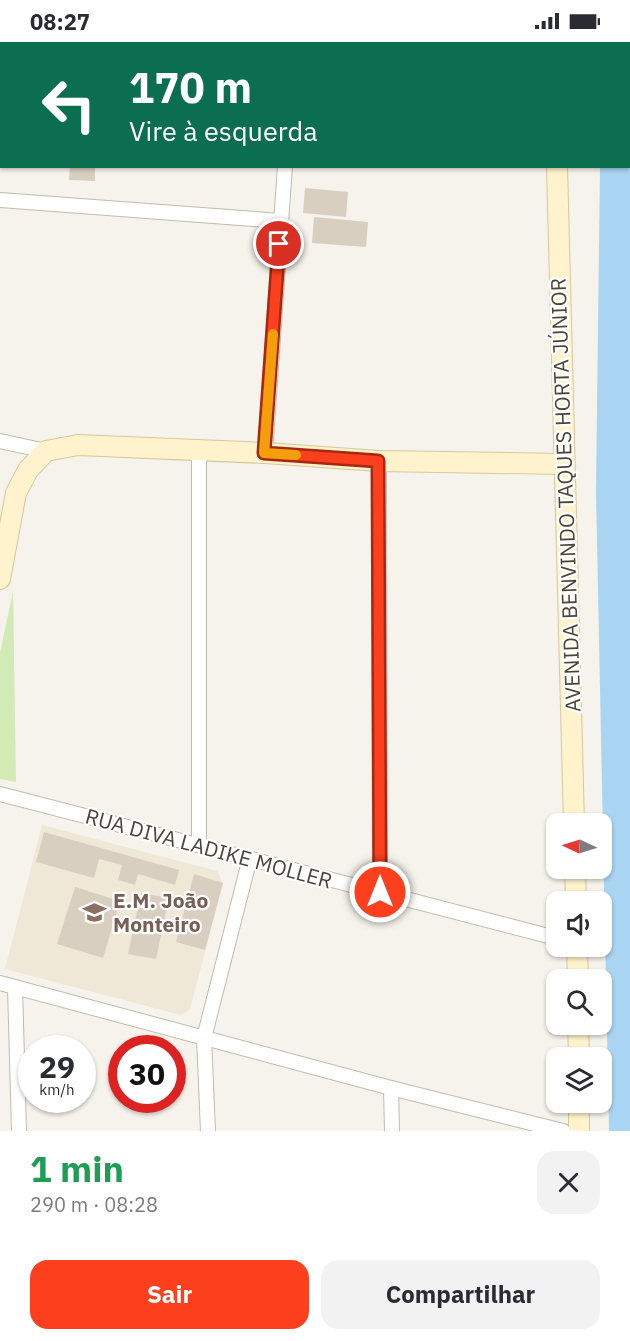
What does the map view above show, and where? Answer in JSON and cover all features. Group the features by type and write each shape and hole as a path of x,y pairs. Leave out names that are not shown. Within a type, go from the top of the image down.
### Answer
{"main road":[{"name":"AVENIDA BENVINDO TAQUES HORTA JÚNIOR","path":"556,168 574,813"},
{"path":"0,579 16,494 28,470 46,451 78,445 264,453 378,461 564,464"},
{"path":"579,1113 579,1131"}],"street":[{"path":"264,453 285,168"},
{"path":"0,200 281,221"},
{"path":"0,441 46,451"},
{"path":"199,450 199,845"},
{"path":"378,461 380,892"},
{"name":"RUA DIVA LADIKE MOLLER","path":"0,794 546,935"},
{"path":"208,1131 204,1038 250,858"},
{"path":"0,983 391,1088 563,1131"},
{"path":"15,987 19,1131"},
{"path":"391,1088 392,1131"}],"shaded area":[{"path":"42,825 217,871 223,883 190,1009 181,1015 5,969"}],"green space":[{"path":"13,591 16,782 0,779 0,653"}],"water":[{"path":"600,168 630,168 630,1131 609,1131 609,1113 612,1113 612,1047 607,1047 607,1035 612,1035 612,969 606,969 605,957 612,957 612,891 604,891 604,879 612,879 612,813 603,813 596,491"}],"building":[{"path":"70,168 95,168 95,181 69,180"},
{"path":"305,188 348,192 346,217 303,213"},
{"path":"314,217 368,222 366,247 312,243"},
{"path":"44,832 179,870 175,885 138,874 135,885 118,880 122,865 99,859 94,878 36,862"},
{"path":"194,874 223,883 205,950 176,942"},
{"path":"75,887 120,901 103,958 57,944"},
{"path":"141,893 169,898 156,959 128,954"}],"slow traffic":[{"path":"273,334 264,453 296,455"}],"place":[{"name":"E.M. João Monteiro","path":"95,912"}],"route":[{"path":"279,244 264,453 378,461 380,892"}]}
